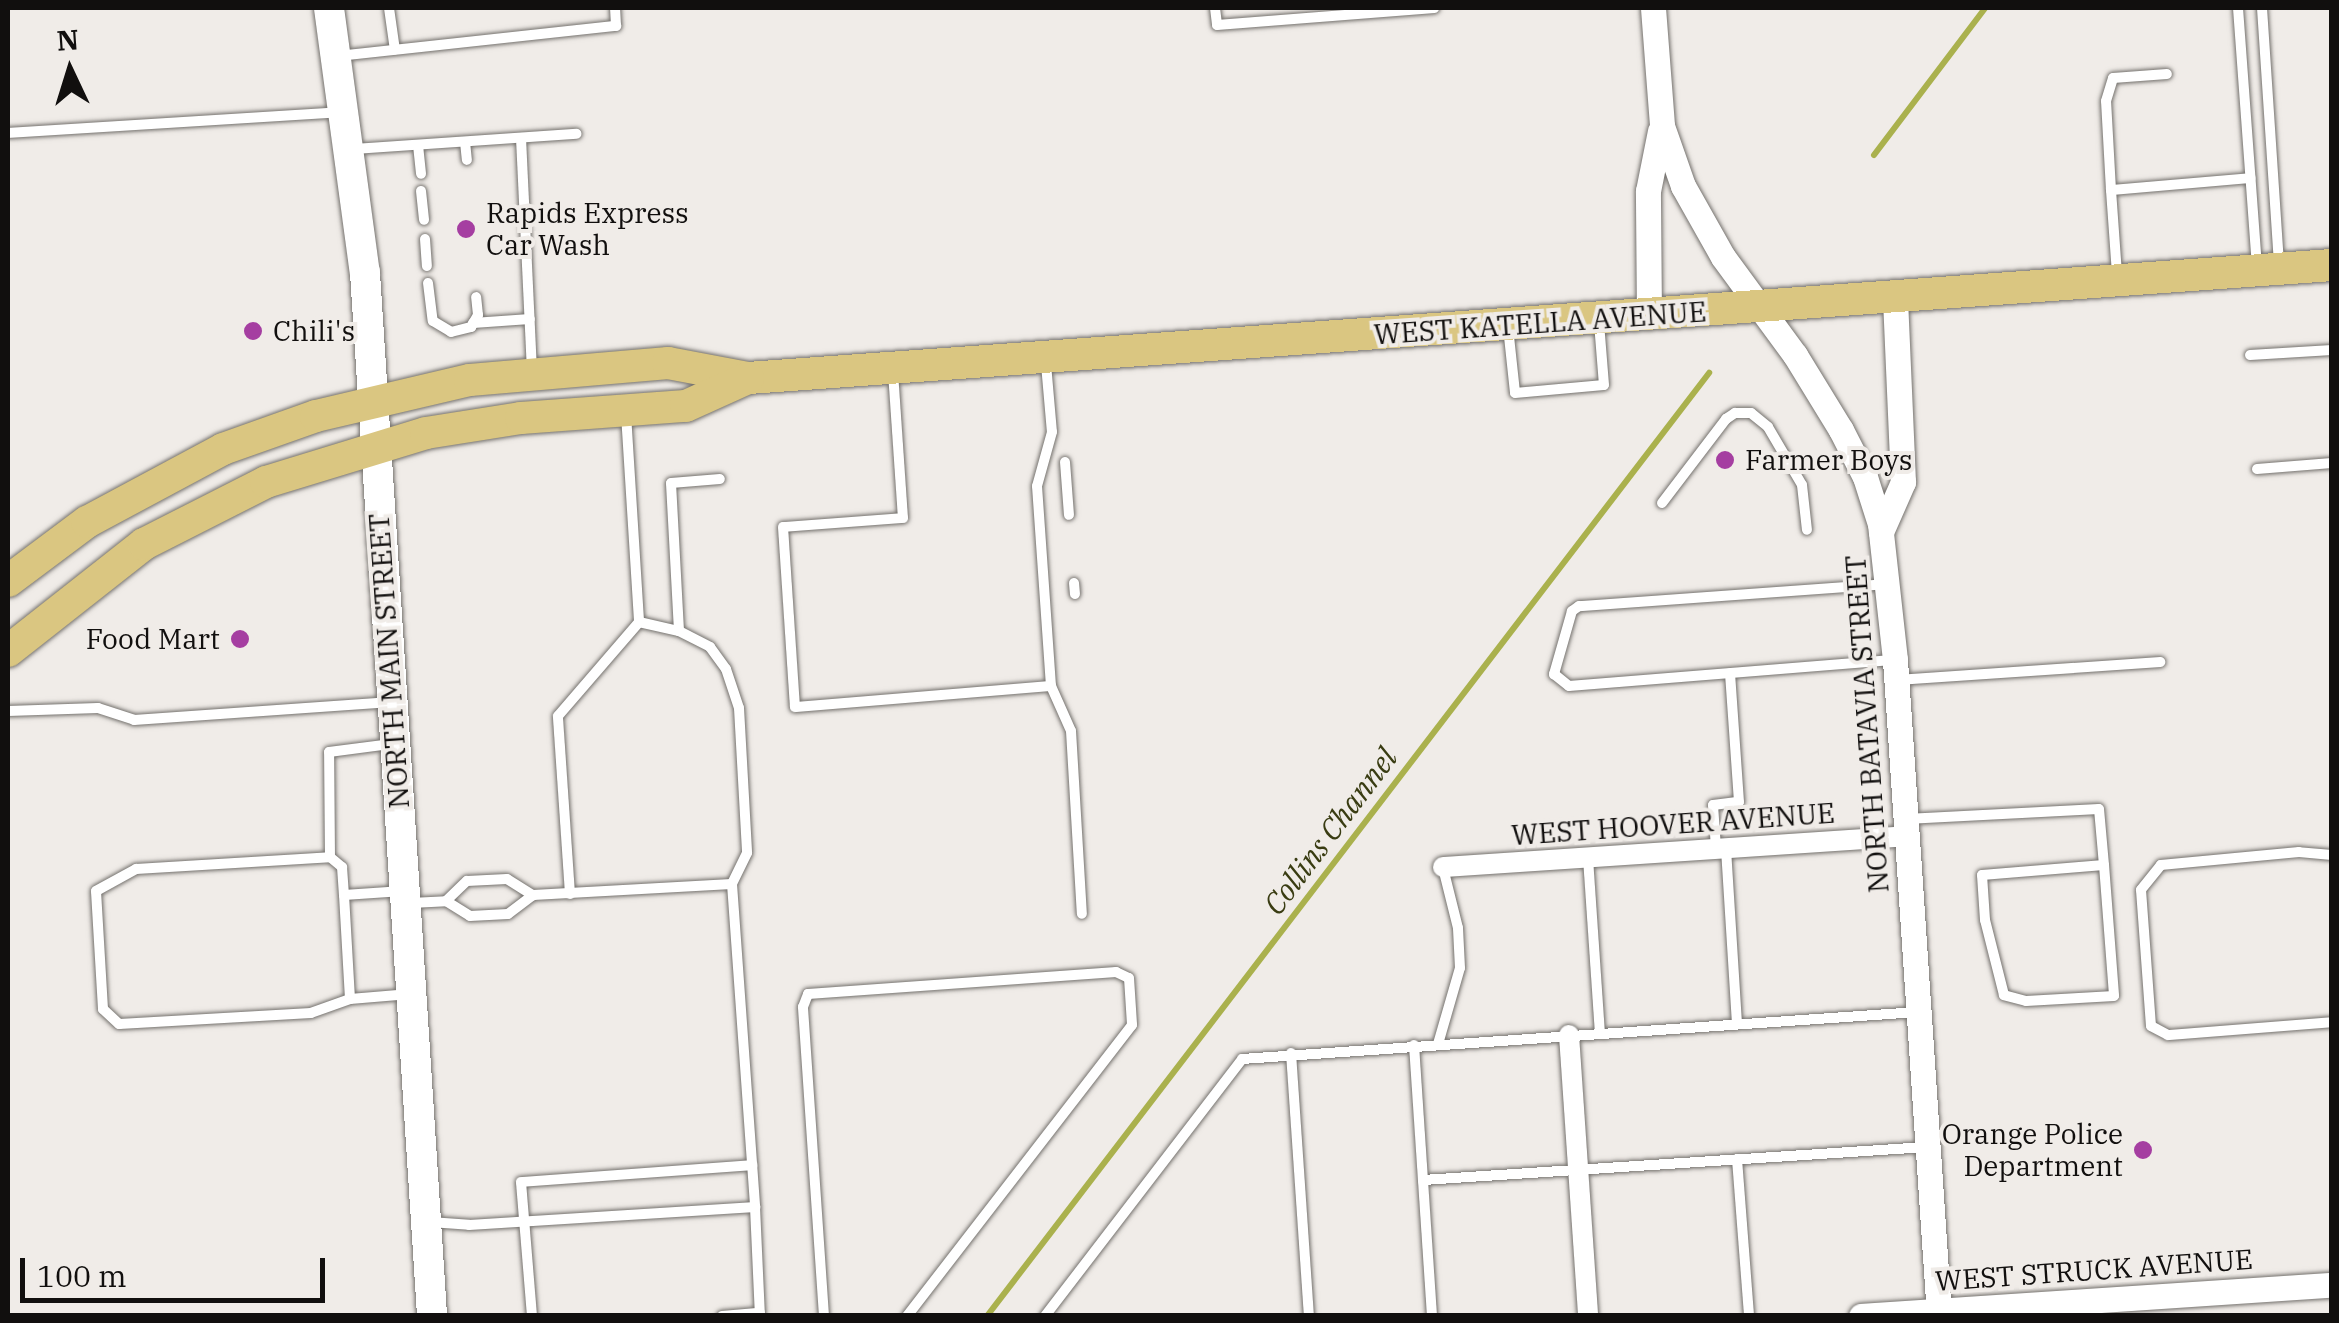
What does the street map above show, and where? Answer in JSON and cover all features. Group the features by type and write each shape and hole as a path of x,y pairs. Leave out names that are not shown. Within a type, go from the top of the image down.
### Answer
{"main road":[{"name":"NORTH MAIN STREET","path":"328,8 365,273 432,1316"},
{"name":"WEST KATELLA AVENUE","path":"8,581 87,522 183,468 256,436 373,401 470,380 668,362 748,378 2332,265"},
{"name":"WEST KATELLA AVENUE","path":"8,651 106,570 168,530 266,482 375,445 521,418 686,406 748,378"}],"street":[{"name":"NORTH BATAVIA STREET","path":"1653,8 1666,147 1701,222 1842,430 1864,477 1882,532 1889,584 1939,1313"},
{"path":"1649,316 1648,191 1662,126"},
{"path":"1882,532 1903,482 1895,298"},
{"name":"WEST HOOVER AVENUE","path":"1443,867 1721,848 1906,828"},
{"path":"1569,1035 1588,1316"},
{"name":"WEST STRUCK AVENUE","path":"1862,1316 2332,1285"}],"lane":[{"path":"389,8 395,50"},
{"path":"335,56 616,26 615,8"},
{"path":"1215,8 1217,25 1434,8"},
{"path":"2238,8 2250,178 2268,270"},
{"path":"2262,8 2268,270"},
{"path":"2118,281 2106,101 2113,78 2167,74"},
{"path":"8,133 343,112"},
{"path":"348,150 576,134"},
{"path":"522,138 532,374"},
{"path":"465,142 467,160"},
{"path":"418,145 420,174"},
{"path":"2112,190 2250,178"},
{"path":"422,191 424,220"},
{"path":"425,239 427,266"},
{"path":"428,283 433,321 439,329 463,330 473,322 530,319"},
{"path":"473,322 476,297"},
{"path":"1508,326 1515,393 1604,385 1598,320"},
{"path":"2250,355 2332,350"},
{"path":"1045,358 1052,432 1038,486 1051,686 1071,731 1082,914"},
{"path":"892,368 903,518 782,527 796,707 1051,686"},
{"path":"570,894 558,716 639,622 626,410"},
{"path":"1662,503 1726,419 1742,412 1760,418 1785,451 1802,486 1807,530"},
{"path":"1066,462 1069,515"},
{"path":"2257,469 2332,464"},
{"path":"679,631 672,483 720,479"},
{"path":"1889,584 1579,606 1572,611 1554,674 1569,686 1730,673 2160,662"},
{"path":"639,622 679,631 710,647 726,669 739,708 747,853 732,884 760,1314 722,1316"},
{"path":"1730,673 1739,802 1713,805 1721,848 1737,1024"},
{"path":"8,711 98,708 134,720 392,702"},
{"path":"330,857 329,752 394,744"},
{"path":"1906,828 2099,809 2104,865 2114,996 2026,1001 2004,996 1985,920 1982,875 2104,865"},
{"path":"2332,855 2300,852 2160,865 2140,890 2151,1026 2168,1035 2332,1022"},
{"path":"350,999 342,867 330,857 136,869 96,891 103,1009 119,1024 310,1012 350,999 411,994"},
{"path":"1588,857 1600,1033"},
{"path":"1438,1044 1460,968 1458,928 1443,867"},
{"path":"446,900 468,881 507,878 533,895 732,884"},
{"path":"344,895 446,900 470,916 508,914 533,895"},
{"path":"824,1316 804,1007 808,994 1116,972 1129,978 1132,1025 907,1316"},
{"path":"1045,1316 1242,1059 1919,1012"},
{"path":"1414,1045 1432,1316"},
{"path":"1292,1053 1309,1316"},
{"path":"1423,1180 1928,1147"},
{"path":"1737,1160 1748,1316"},
{"path":"532,1316 521,1182 752,1165"},
{"path":"426,1221 469,1226 755,1208"}],"waterway":[{"name":"Collins Channel","path":"1874,155 1985,8"},
{"name":"Collins Channel","path":"987,1316 1709,373"}],"place":[{"name":"Rapids Express Car Wash","path":"466,229"},
{"name":"Chili's","path":"253,331"},
{"name":"Farmer Boys","path":"1725,460"},
{"name":"Food Mart","path":"240,639"},
{"name":"Orange Police Department","path":"2143,1150"}]}
